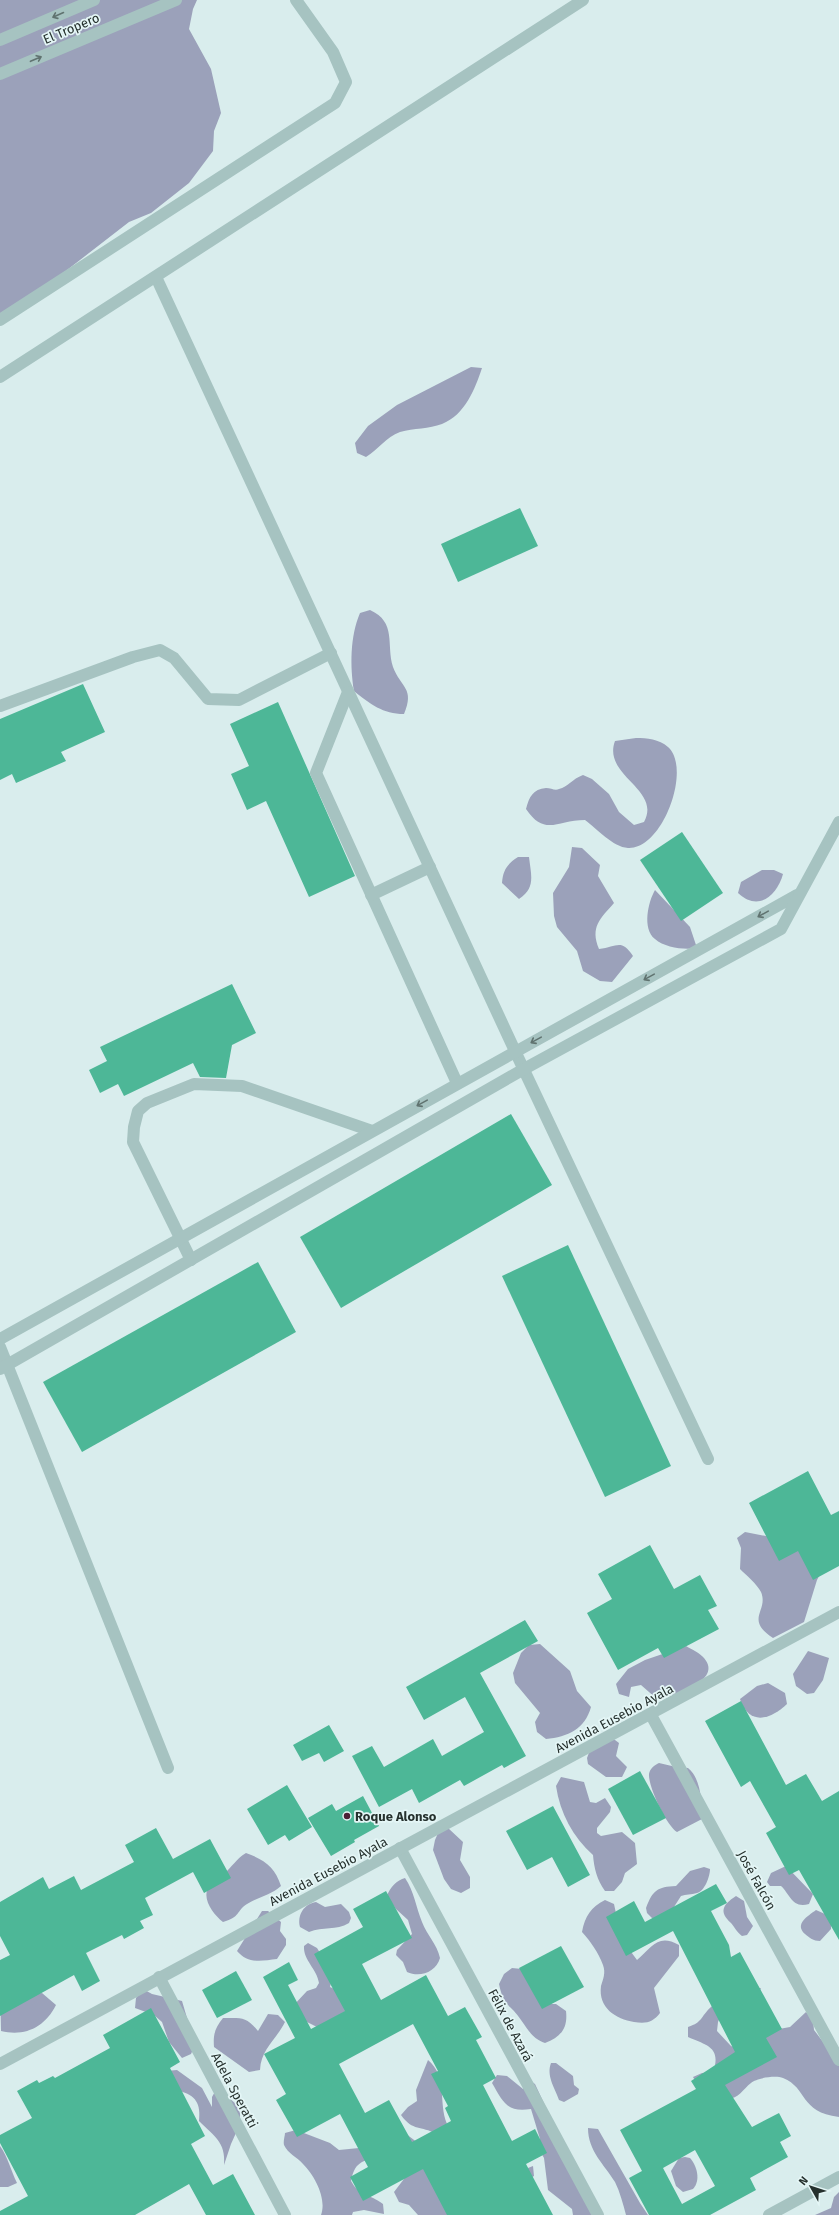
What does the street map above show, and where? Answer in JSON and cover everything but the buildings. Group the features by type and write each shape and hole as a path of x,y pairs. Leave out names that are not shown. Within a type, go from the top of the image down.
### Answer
{"street":[{"name":"El Tropero","path":"0,40 94,0"},
{"name":"El Tropero","path":"0,74 176,0"},
{"path":"0,320 335,103 346,82 333,52 296,0"},
{"path":"0,377 583,0"},
{"path":"156,277 515,1051 708,1459"},
{"path":"0,706 133,657 160,650 174,658 208,699 239,700 330,654"},
{"path":"348,692 316,773 457,1083"},
{"path":"4,1367 524,1069 781,929 797,895 839,822"},
{"path":"371,895 430,867"},
{"path":"0,1339 457,1083 797,895"},
{"path":"191,1260 133,1142 134,1127 138,1111 147,1103 194,1084 242,1086 372,1131"},
{"path":"0,1347 4,1367 168,1768"},
{"name":"Avenida Eusebio Ayala","path":"0,2064 839,1612"},
{"name":"José Falcón","path":"651,1714 839,2060"},
{"name":"Félix de Azará","path":"400,1848 598,2215"},
{"name":"Adela Speratti","path":"160,1977 285,2215"},
{"path":"769,2215 839,2177"}],"shaded area":[{"path":"0,0 197,0 193,9 189,29 211,69 221,113 214,131 213,151 189,183 151,213 129,222 0,322"},
{"path":"471,367 482,368 468,400 463,408 450,420 437,426 395,434 366,457 357,453 355,443 368,426 397,405"},
{"path":"370,610 384,621 387,628 393,667 407,693 408,699 404,714 396,714 383,710 354,691 352,652 354,632 360,613"},
{"path":"636,738 657,741 668,747 675,757 677,772 675,789 670,806 662,822 652,836 641,845 628,848 622,847 605,837 585,820 552,825 539,823 526,809 530,797 538,790 546,788 556,790 562,788 583,775 592,779 609,794 619,812 634,825 644,822 647,810 645,800 623,773 617,764 613,753 615,741"},
{"path":"572,847 582,848 600,865 598,876 614,903 604,914 596,929 596,941 599,949 622,945 629,950 633,956 612,982 600,981 583,971 577,951 557,927 554,916 553,893 569,867"},
{"path":"518,857 529,857 531,875 528,890 519,899 502,883 503,874 506,868"},
{"path":"762,870 774,870 783,874 776,889 766,899 753,901 745,899 738,893 741,882"},
{"path":"655,890 690,927 697,948 687,949 670,946 659,942 651,935 647,922 648,908"},
{"path":"783,1531 822,1570 817,1580 804,1622 773,1638 764,1631 760,1625 759,1615 763,1599 759,1589 740,1569 741,1548 737,1538 745,1532 776,1538"},
{"path":"540,1644 570,1671 577,1691 591,1707 585,1721 580,1726 568,1734 546,1739 537,1732 535,1722 540,1713 515,1683 513,1673 521,1653 529,1645"},
{"path":"686,1646 702,1656 708,1666 707,1674 694,1686 673,1695 657,1699 641,1685 631,1687 629,1697 619,1694 616,1684 628,1669 645,1660"},
{"path":"808,1651 829,1658 823,1680 814,1693 807,1694 796,1686 793,1674"},
{"path":"768,1683 785,1693 787,1704 774,1714 767,1717 754,1717 744,1708 740,1699 757,1686"},
{"path":"611,1737 619,1743 616,1756 627,1767 622,1777 606,1777 588,1764 587,1758 593,1742"},
{"path":"659,1763 688,1768 696,1778 700,1791 702,1819 677,1832 663,1814 652,1788 649,1774 650,1770"},
{"path":"561,1777 584,1782 590,1802 596,1803 605,1798 611,1807 610,1812 597,1828 597,1833 601,1836 622,1832 635,1843 637,1864 625,1873 622,1882 614,1891 605,1891 602,1887 596,1874 593,1855 579,1840 568,1824 561,1806 556,1786"},
{"path":"448,1828 463,1842 460,1860 470,1877 470,1888 461,1893 451,1889 444,1879 433,1850 439,1831"},
{"path":"246,1853 259,1858 268,1865 276,1874 281,1886 273,1892 247,1904 236,1916 223,1922 212,1910 206,1894 211,1884"},
{"path":"786,1866 813,1894 809,1904 803,1905 795,1903 781,1886 770,1886 767,1882 771,1873"},
{"path":"704,1867 710,1869 710,1872 706,1883 700,1892 681,1896 672,1910 654,1920 647,1913 646,1908 651,1897 656,1891 664,1887 676,1886 690,1871"},
{"path":"405,1878 413,1894 422,1922 437,1948 440,1958 435,1967 422,1974 412,1974 407,1972 403,1962 396,1955 397,1950 412,1934 408,1920 396,1909 387,1896 394,1884"},
{"path":"736,1896 744,1901 747,1917 753,1926 747,1935 742,1936 737,1931 727,1919 724,1912 725,1906 728,1902"},
{"path":"605,1900 614,1904 622,1934 632,1954 637,1960 651,1946 660,1941 666,1940 679,1945 679,1956 654,1988 660,2013 649,2022 639,2023 621,2018 610,2011 602,2000 601,1986 604,1968 594,1947 582,1932 589,1913 592,1909"},
{"path":"316,1902 325,1907 341,1904 349,1912 351,1918 349,1923 339,1927 319,1929 309,1932 300,1927 299,1923 302,1911 308,1905"},
{"path":"816,1910 825,1914 831,1924 831,1929 820,1941 813,1940 808,1937 801,1927 803,1920"},
{"path":"262,1911 268,1911 281,1922 280,1931 286,1939 286,1945 277,1959 255,1961 246,1958 237,1951"},
{"path":"308,1943 317,1948 333,1974 330,1987 339,1991 346,2011 317,2027 307,2022 293,2006 307,1991 316,1988 319,1983 316,1973 304,1951 304,1946"},
{"path":"512,1968 522,1969 549,2004 556,2004 566,2011 566,2022 562,2031 551,2041 545,2043 534,2036 505,2001 499,1984 504,1974"},
{"path":"0,1980 22,1995 42,1993 56,2005 46,2019 33,2028 18,2033 1,2031"},
{"path":"761,1988 757,1997 722,2013 718,2022 717,2031 731,2046 741,2050 779,2029 790,2027 806,2012 813,2020 814,2030 839,2063 839,2117 817,2110 810,2105 791,2082 780,2077 754,2081 740,2094 730,2099 719,2097 698,2086 693,2077 702,2073 713,2072 715,2057 711,2048 688,2037 688,2027 699,2021 715,2004 727,1998"},
{"path":"143,1989 152,1994 182,2001 195,2045 191,2054 182,2058 169,2042 162,2022 154,2015 135,2008 136,1998"},
{"path":"268,2014 278,2015 285,2022 266,2050 260,2070 249,2072 214,2047 215,2031 223,2018 246,2020 258,2031"},
{"path":"428,2060 438,2074 442,2090 444,2116 450,2128 503,2178 533,2166 534,2176 468,2215 418,2215 409,2205 399,2202 394,2192 407,2175 378,2156 357,2166 351,2181 358,2190 383,2204 384,2214 364,2210 353,2212 352,2215 321,2215 321,2195 316,2181 301,2162 290,2153 284,2145 285,2133 296,2130 330,2143 339,2150 359,2148 393,2124 418,2143 436,2134 409,2124 401,2115 408,2107 417,2101 416,2090"},
{"path":"551,2063 556,2063 573,2076 574,2085 579,2089 578,2094 564,2102 559,2100 550,2077"},
{"path":"177,2070 202,2088 212,2107 212,2097 217,2088 236,2104 240,2113 240,2124 224,2165 221,2145 214,2135 199,2121 199,2110 196,2101 190,2095 179,2091 166,2071"},
{"path":"497,2075 507,2076 523,2089 528,2079 535,2084 602,2215 573,2215 572,2209 548,2190 544,2158 539,2149 540,2139 531,2109 523,2110 511,2108 503,2101 492,2083"},
{"path":"588,2128 598,2129 648,2215 626,2215 615,2182 597,2157 591,2144"},
{"path":"0,2146 17,2183 8,2187 0,2187"},
{"path":"679,2158 690,2158 696,2169 697,2181 693,2189 683,2192 676,2186 671,2171"},
{"path":"839,2192 839,2215 815,2215 831,2208 834,2197"}],"place":[{"name":"Roque Alonso","path":"347,1816"}]}
